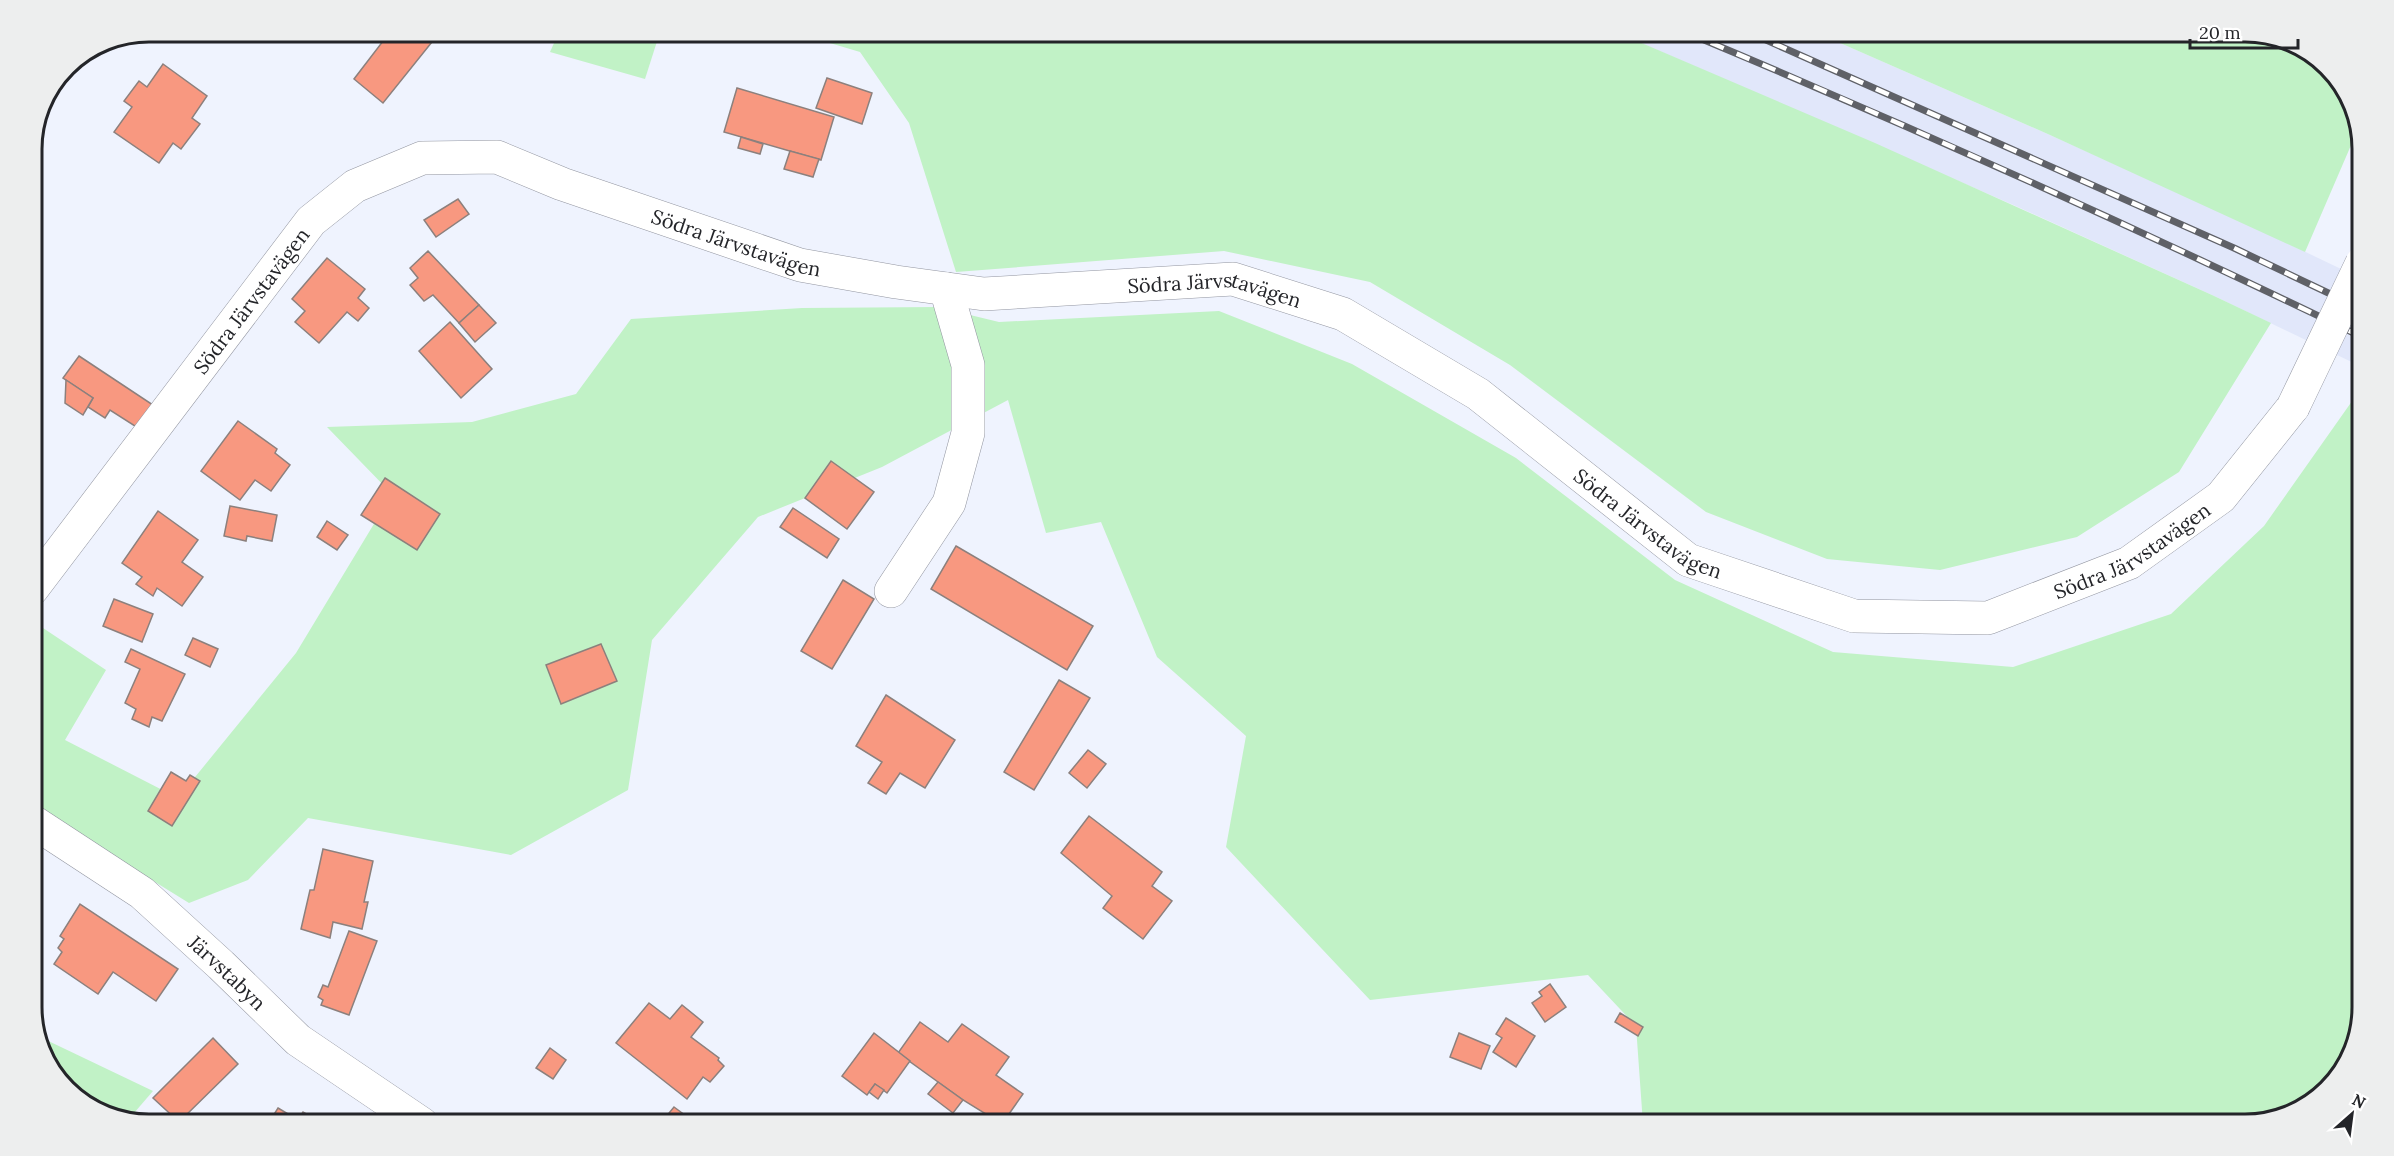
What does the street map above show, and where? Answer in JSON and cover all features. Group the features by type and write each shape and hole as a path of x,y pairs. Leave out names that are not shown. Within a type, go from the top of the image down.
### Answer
{"street":[{"name":"Södra Järvstavägen","path":"42,576 311,221 355,186 422,158 497,157 562,184 800,265 984,294 1233,279 1343,314 1478,394 1688,560 1854,616 1988,618 2129,563 2221,497 2293,407 2352,284"},
{"path":"891,591 949,503 968,433 968,365 946,289"},
{"name":"Järvstabyn","path":"42,828 142,893 298,1040 406,1114"}],"shaded area":[{"path":"1639,42 1838,42 2050,135 2352,274 2352,362 2212,295 2018,207"}],"green space":[{"path":"554,42 657,42 645,79 550,52"},
{"path":"826,42 1639,42 1875,143 2271,323 2179,472 2077,537 1940,570 1827,559 1706,512 1510,365 1370,282 1224,251 956,272 909,123 860,52"},
{"path":"1838,42 2259,43 2292,53 2304,60 2325,79 2341,102 2350,128 2352,143 2305,252 2050,135"},
{"path":"937,307 999,322 1219,311 1352,364 1516,458 1675,580 1833,652 2013,667 2171,614 2264,526 2352,401 2352,1007 2350,1028 2341,1054 2334,1066 2310,1092 2286,1106 2259,1113 1642,1114 1636,1026 1588,975 1370,1000 1226,847 1246,736 1157,657 1101,522 1046,533 1008,400 882,467 758,517 652,640 628,790 511,855 308,818 248,880 189,903 42,812 42,627 106,670 65,740 178,798 296,653 392,494 327,427 472,422 576,394 631,319 802,308"},
{"path":"48,1041 153,1091 134,1113 108,1106 90,1096 69,1077 53,1054"}],"building":[{"path":"382,42 432,42 383,103 354,79"},
{"path":"163,64 207,96 192,118 200,124 181,149 173,143 159,163 114,132 132,107 124,101 139,81 147,87"},
{"path":"827,78 872,93 862,124 816,108"},
{"path":"737,88 834,117 821,160 724,132"},
{"path":"741,137 763,144 760,154 738,148"},
{"path":"790,151 819,159 813,177 784,169"},
{"path":"458,199 469,214 436,237 424,220"},
{"path":"428,251 479,305 459,323 433,295 424,301 410,285 418,278 410,268"},
{"path":"327,258 365,289 358,298 369,308 358,321 347,312 319,343 295,322 305,311 292,299"},
{"path":"479,305 496,323 475,342 459,323"},
{"path":"450,322 492,369 461,398 419,351"},
{"path":"79,356 153,405 138,428 110,410 105,418 88,407 93,398 63,378"},
{"path":"66,380 93,398 83,415 65,403"},
{"path":"238,421 277,449 275,453 290,465 271,491 255,480 240,500 201,471"},
{"path":"831,461 874,492 847,529 805,498"},
{"path":"385,478 440,514 417,550 361,515"},
{"path":"230,506 277,515 272,541 247,536 246,541 224,536"},
{"path":"793,508 839,539 827,558 780,527"},
{"path":"158,511 198,540 182,562 203,577 182,606 157,588 153,596 136,584 142,577 122,563"},
{"path":"327,521 348,535 337,550 317,537"},
{"path":"956,546 1093,626 1067,670 931,589"},
{"path":"843,580 874,599 832,669 801,651"},
{"path":"114,599 153,614 142,642 103,626"},
{"path":"193,638 218,649 210,667 185,655"},
{"path":"601,644 617,681 561,704 546,665"},
{"path":"131,649 185,674 162,721 152,717 149,727 132,719 136,709 125,703 140,669 125,662"},
{"path":"1059,680 1090,698 1034,790 1004,772"},
{"path":"886,695 955,740 925,788 900,773 886,794 868,783 882,762 856,746"},
{"path":"1088,750 1106,764 1087,788 1069,773"},
{"path":"171,772 186,781 190,775 200,781 172,826 148,811"},
{"path":"1089,816 1162,872 1152,886 1172,901 1143,939 1103,908 1112,896 1061,853"},
{"path":"323,849 373,861 364,902 368,902 362,929 333,922 330,938 301,929 310,890 314,890"},
{"path":"80,904 178,969 156,1001 113,972 98,994 54,964 62,952 58,948 64,939 60,936"},
{"path":"349,931 377,941 349,1015 321,1005 323,1000 318,997 323,985 328,987"},
{"path":"1550,984 1566,1007 1545,1022 1532,1003 1542,996 1539,992"},
{"path":"649,1003 670,1019 682,1005 703,1022 691,1037 719,1058 718,1060 724,1066 710,1082 703,1077 687,1099 616,1043"},
{"path":"1620,1013 1643,1027 1638,1036 1615,1022"},
{"path":"1506,1018 1535,1036 1516,1067 1493,1052 1502,1038 1496,1034"},
{"path":"920,1022 948,1042 962,1024 1009,1057 996,1075 1023,1094 1009,1114 986,1114 898,1053"},
{"path":"874,1033 910,1061 887,1093 875,1084 867,1095 842,1076"},
{"path":"1459,1033 1490,1046 1481,1069 1450,1057"},
{"path":"213,1038 238,1064 187,1114 170,1114 153,1098"},
{"path":"550,1048 566,1060 553,1079 536,1068"},
{"path":"938,1082 963,1100 953,1113 928,1094"},
{"path":"875,1084 884,1090 878,1099 869,1092"},
{"path":"674,1107 683,1114 668,1114"},
{"path":"278,1108 288,1114 274,1114"}],"railway":[{"path":"1708,42 2025,180 2352,332"},
{"path":"1770,42 2234,248 2352,304"}]}
